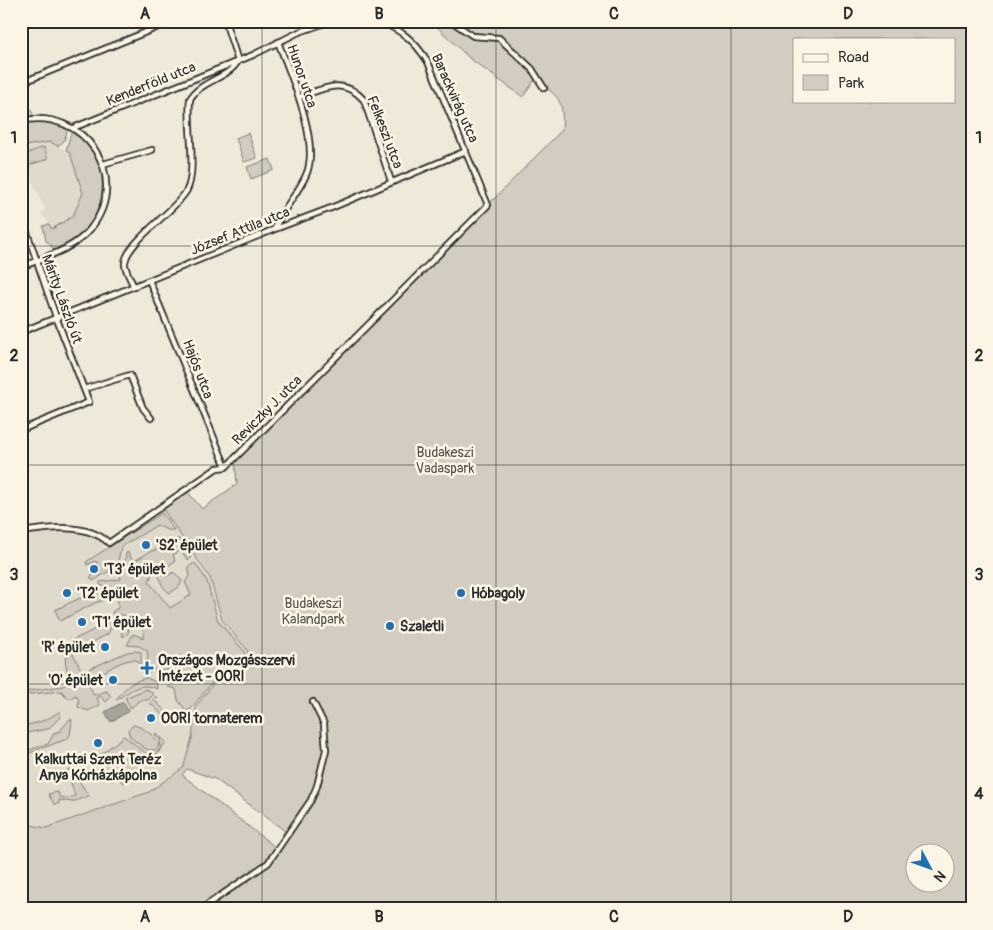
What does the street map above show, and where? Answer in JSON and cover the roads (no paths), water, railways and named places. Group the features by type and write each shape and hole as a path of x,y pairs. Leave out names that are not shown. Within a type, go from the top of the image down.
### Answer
{"street":[{"path":"21,23 26,21"},
{"path":"21,82 173,21"},
{"path":"225,21 238,61"},
{"path":"134,287 126,266 128,254 179,201 189,183 191,176 190,99 202,86 230,70 238,61 278,42 331,21"},
{"name":"Barackvirág utca","path":"377,21 407,35 418,46 428,62 488,205"},
{"path":"451,21 473,36 499,38 532,69 544,88"},
{"name":"Hunor utca","path":"274,229 278,219 297,193 309,165 308,139 300,97 278,42"},
{"name":"Kenderföld utca","path":"73,128 238,61"},
{"name":"Felkeszi utca","path":"300,97 332,86 347,87 356,92 364,100 391,181"},
{"path":"21,122 41,119 73,128 95,150 103,164 106,196 102,211 91,229 70,247 21,267"},
{"path":"103,164 152,150"},
{"name":"József Attila utca","path":"21,332 274,229 331,208 391,181 466,151"},
{"name":"Reviczky J. utca","path":"21,532 55,527 99,536 109,543 217,468 226,467 488,205"},
{"name":"Márity László út","path":"21,216 56,317 84,389"},
{"name":"Hajós utca","path":"149,280 226,467"},
{"path":"21,430 89,402 84,389 130,375 143,408 152,418"},
{"path":"201,909 268,863 311,800 317,786 326,750 324,724 313,702"}],"place":[{"name":"'S2' épület","path":"146,545"},
{"name":"'T3' épület","path":"94,569"},
{"name":"'T2' épület","path":"67,593"},
{"name":"Hóbagoly","path":"461,593"},
{"name":"'T1' épület","path":"82,622"},
{"name":"Szaletli","path":"390,626"},
{"name":"'R' épület","path":"105,647"},
{"name":"Országos Mozgásszervi Intézet - OORI","path":"147,668"},
{"name":"'O' épület","path":"113,680"},
{"name":"OORI tornaterem","path":"151,718"},
{"name":"Kalkuttai Szent Teréz Anya Kórházkápolna","path":"98,743"}],"park label":[{"name":"Budakeszi Vadaspark","path":"445,460"},
{"name":"Budakeszi Kalandpark","path":"313,612"}]}
